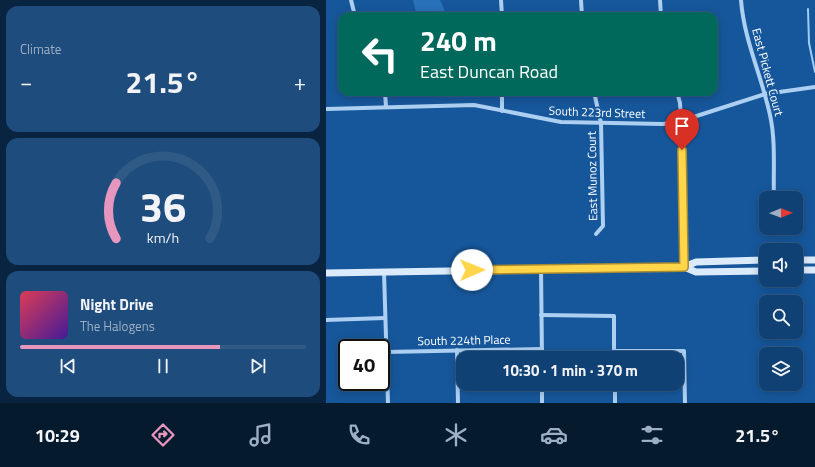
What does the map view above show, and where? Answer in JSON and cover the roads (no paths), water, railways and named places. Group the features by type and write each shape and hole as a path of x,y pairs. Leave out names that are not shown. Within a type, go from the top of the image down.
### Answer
{"street":[{"path":"351,0 354,12"},
{"path":"502,0 502,12"},
{"path":"581,0 582,12"},
{"path":"660,0 661,12"},
{"name":"East Pickett Court","path":"741,0 743,20 765,94 773,135 774,191"},
{"name":"South 223rd Street","path":"326,109 386,106 474,105 555,122 663,124 681,121 765,94 815,87"},
{"path":"385,96 386,106"},
{"path":"502,96 502,111"},
{"name":"East Munoz Court","path":"595,96 601,123 602,226 596,234"},
{"path":"678,96 681,121 684,267"},
{"path":"326,273 684,267 696,262 759,260"},
{"path":"803,260 815,260"},
{"path":"684,267 696,272 759,271"},
{"path":"541,269 542,349"},
{"path":"803,270 815,270"},
{"path":"384,272 386,339"},
{"path":"541,315 614,316 614,351"},
{"path":"326,320 385,318"},
{"name":"South 224th Place","path":"390,352 542,349"},
{"path":"457,350 458,403"},
{"path":"684,351 685,403"},
{"path":"388,391 388,403"},
{"path":"542,391 542,403"},
{"path":"615,391 615,403"}],"waterway":[{"path":"808,9 809,43 815,72"}]}
